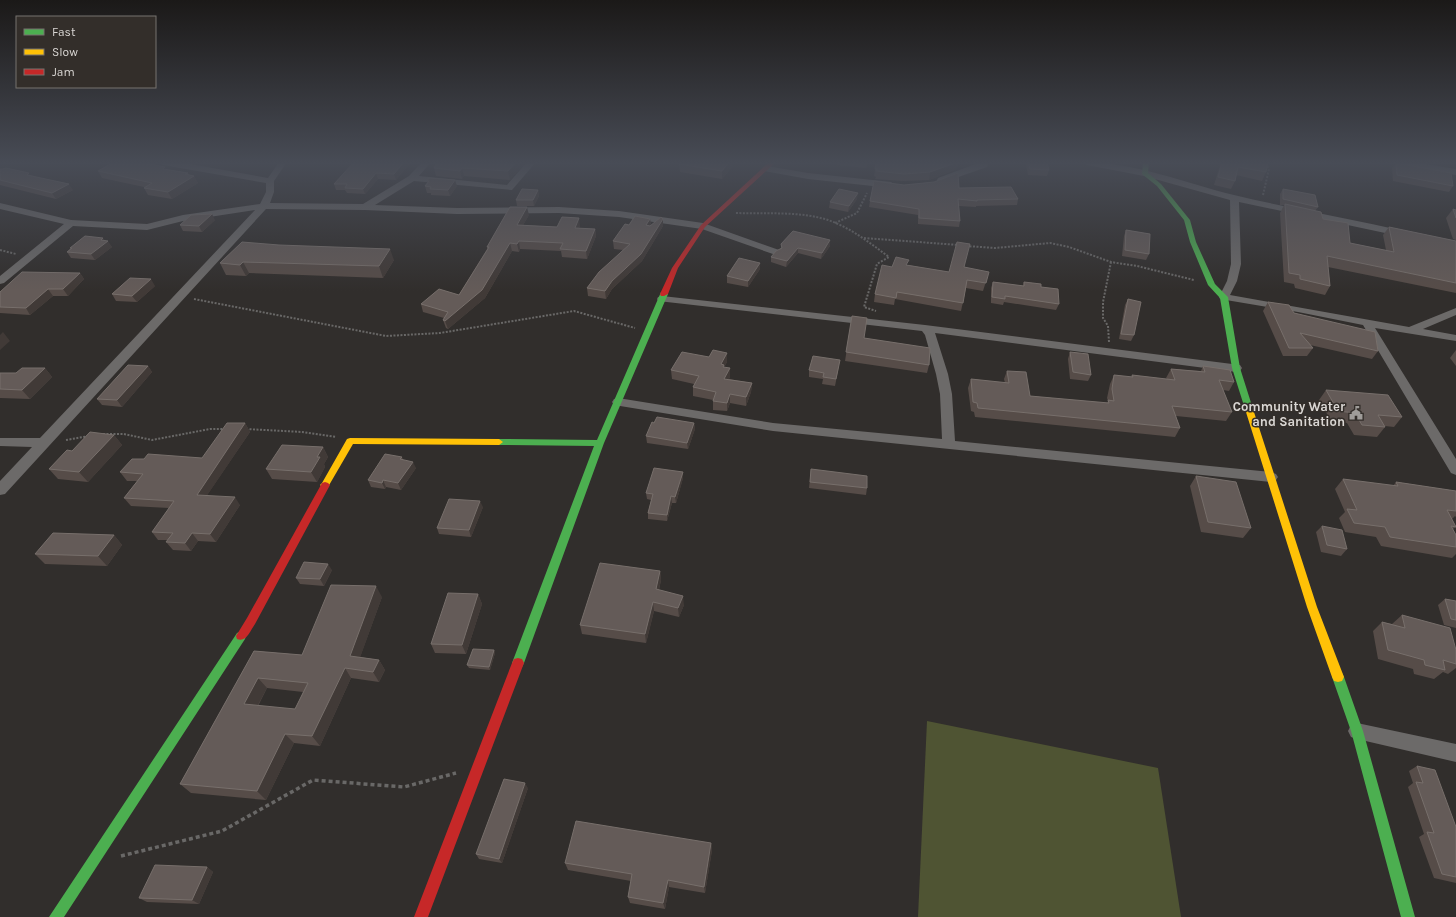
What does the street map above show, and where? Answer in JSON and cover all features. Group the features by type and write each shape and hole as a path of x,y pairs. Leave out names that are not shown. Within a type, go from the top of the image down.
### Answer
{"street":[{"path":"365,207 369,205"},
{"path":"421,917 530,632 600,443 647,332 684,251 703,226 726,205"},
{"path":"1175,205 1187,220 1193,242 1212,285 1224,297 1456,338"},
{"path":"1234,205 1236,264 1232,280 1224,297 1236,368 1312,607 1357,731 1408,917"},
{"path":"1265,205 1414,236"},
{"path":"0,206 71,222 147,227 183,218 264,206 365,207 457,211 559,210 620,214 703,226 776,252"},
{"path":"0,490 264,206"},
{"path":"0,281 71,222"},
{"path":"662,299 925,328 1236,368"},
{"path":"1411,330 1456,311"},
{"path":"1367,323 1456,470"},
{"path":"925,328 930,334 942,374 946,394 949,444"},
{"path":"618,402 773,427 1271,477"},
{"path":"56,917 251,621 350,441 600,443"},
{"path":"0,442 44,443"},
{"path":"1357,731 1456,753"}],"path":[{"path":"835,223 857,213 861,205"},
{"path":"718,212 820,218 835,223 864,238 889,257 878,264 864,307 878,311"},
{"path":"864,238 995,248 1050,243 1069,247 1111,262 1171,273 1212,285"},
{"path":"1110,352 1108,326 1103,318 1103,302 1111,262"},
{"path":"181,296 386,336 440,333 574,311 647,332"},
{"path":"101,434 124,434 152,440 210,429 233,429"},
{"path":"240,429 325,435 350,441"},
{"path":"44,443 94,436"},
{"path":"92,863 222,831 313,780 404,787 479,766"}],"green space":[{"path":"927,721 1158,768 1181,917 918,917"}],"building":[{"path":"893,205 959,205 960,221 919,218 919,209"},
{"path":"1285,205 1321,212 1323,219 1348,223 1350,243 1394,252 1389,227 1456,241 1456,283 1327,256 1330,286 1300,279 1300,275 1289,273"},
{"path":"1308,205 1317,205 1318,207"},
{"path":"510,207 527,207 517,225 557,227 562,217 579,218 575,228 595,229 586,251 560,249 563,243 519,241 517,244 510,243 482,290 445,321 443,320 448,312 421,304 439,289 459,295 489,247 487,247"},
{"path":"1453,209 1456,210 1456,218"},
{"path":"212,214 199,226 180,225 191,215"},
{"path":"635,216 650,219 646,225 650,226 661,217 663,219 641,254 612,281 605,291 587,288 599,272 630,244 613,241 625,224 629,225"},
{"path":"1126,230 1150,234 1149,254 1125,250"},
{"path":"793,231 830,240 822,253 798,248 787,261 771,257 776,251 782,248 781,244"},
{"path":"85,236 103,238 101,240 108,241 91,254 67,252 72,248 70,248"},
{"path":"242,242 279,245 390,249 379,266 243,262 240,265 220,263"},
{"path":"957,242 970,244 964,267 989,272 986,283 967,280 963,303 897,292 896,298 875,294 882,265 892,267 896,257 909,260 906,265 949,272"},
{"path":"739,258 760,263 748,281 727,276"},
{"path":"22,272 80,273 63,289 48,289 26,308 0,307 0,292"},
{"path":"130,278 151,279 132,296 112,294"},
{"path":"993,282 1024,286 1024,282 1041,284 1041,287 1058,289 1059,304 1005,296 1005,299 992,297"},
{"path":"1128,299 1141,302 1134,335 1121,334"},
{"path":"1268,302 1289,305 1294,313 1375,332 1378,351 1300,333 1313,348 1289,348"},
{"path":"852,316 867,318 864,338 930,348 929,365 846,352"},
{"path":"713,350 727,353 721,364 724,365 723,367 730,368 724,379 752,383 746,397 730,394 727,403 713,401 716,392 693,387 699,376 671,370 682,352 709,357"},
{"path":"1070,352 1088,354 1091,375 1073,372"},
{"path":"813,356 840,360 836,379 823,377 824,373 809,370"},
{"path":"128,365 148,366 117,400 97,399"},
{"path":"1203,366 1230,370 1234,382 1219,380 1232,412 1172,406 1180,428 978,408 977,403 973,402 971,379 1009,383 1007,371 1026,372 1030,396 1109,403 1108,400 1114,401 1112,389 1114,375 1133,377 1132,375 1175,380 1171,369 1205,372"},
{"path":"22,368 45,368 22,390 0,389 0,373 16,373"},
{"path":"1326,390 1388,395 1402,417 1378,415 1385,427 1362,425 1355,413 1338,411"},
{"path":"657,417 694,423 687,443 646,436 652,422 654,423"},
{"path":"227,423 245,423 197,495 235,497 210,534 192,533 185,543 166,542 173,533 152,532 174,501 124,498 143,474 120,472 132,459 144,459 148,454 202,458"},
{"path":"90,432 114,435 79,472 49,469 67,450 72,451"},
{"path":"282,445 323,447 317,457 320,457 311,472 266,469"},
{"path":"385,454 402,457 400,459 413,462 398,483 383,480 382,483 368,480"},
{"path":"654,468 683,472 675,497 671,496 667,515 648,513 653,494 646,493"},
{"path":"811,469 867,476 867,488 810,482"},
{"path":"1196,476 1236,482 1251,528 1208,522"},
{"path":"1343,479 1398,486 1396,482 1456,491 1456,511 1447,510 1456,527 1451,526 1456,535 1456,547 1390,537 1385,527 1354,523 1347,509 1357,510"},
{"path":"449,499 480,501 469,530 437,528"},
{"path":"1322,526 1342,530 1347,549 1327,545"},
{"path":"53,533 114,535 98,556 35,554"},
{"path":"304,562 328,564 320,579 296,578"},
{"path":"600,563 660,571 656,589 683,596 678,608 653,602 645,634 580,625"},
{"path":"331,585 376,586 350,656 379,660 373,672 345,668 312,736 285,734 257,791 180,784 254,651 302,655","holes":["258,678 308,683 295,709 244,704"]},
{"path":"448,593 478,594 462,645 431,644"},
{"path":"1445,599 1456,601 1456,620 1451,619"},
{"path":"1402,615 1450,628 1456,650 1456,664 1443,660 1445,670 1425,665 1424,660 1388,650 1382,622 1405,628"},
{"path":"473,649 494,650 489,667 467,665"},
{"path":"1417,766 1435,770 1456,827 1456,877 1442,874 1427,832 1434,833 1416,782 1423,783"},
{"path":"504,779 525,783 499,859 476,854"},
{"path":"576,821 711,843 704,887 668,880 663,903 628,897 632,874 565,863"},
{"path":"155,865 207,867 192,900 139,898"}],"traffic: fast":[{"path":"1175,205 1187,220 1193,242 1212,285 1224,297 1236,368 1249,409"},
{"path":"518,663 600,443 664,294"},
{"path":"499,442 600,443"},
{"path":"56,917 241,636"},
{"path":"1338,677 1357,731 1408,917"}],"traffic: slow":[{"path":"1249,409 1312,607 1338,677"},
{"path":"325,485 350,441 499,442"}],"traffic: jam":[{"path":"664,294 675,268 703,226 726,205"},
{"path":"241,636 251,621 325,485"},
{"path":"421,917 518,663"}],"place":[{"name":"Community Water and Sanitation","path":"1356,413"}]}
